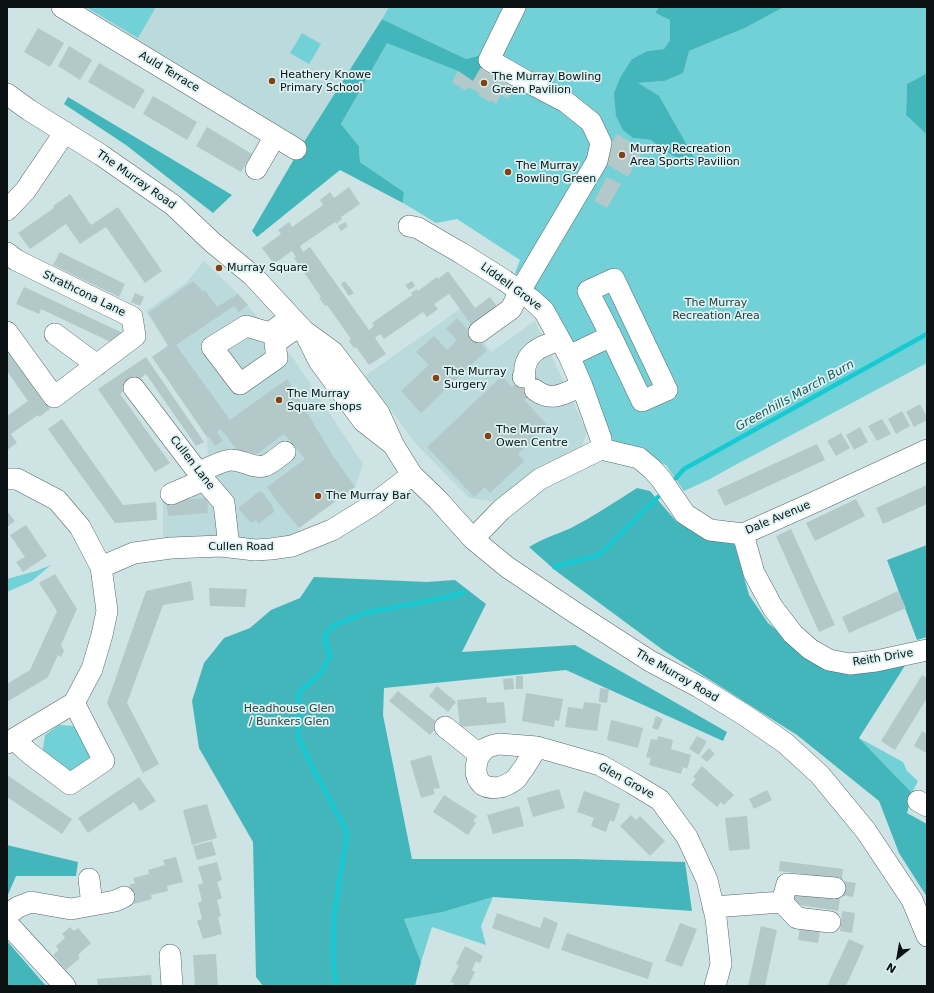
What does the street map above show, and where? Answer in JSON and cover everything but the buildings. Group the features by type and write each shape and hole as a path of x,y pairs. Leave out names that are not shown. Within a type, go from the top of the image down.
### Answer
{"street":[{"name":"Auld Terrace","path":"62,7 296,149"},
{"path":"479,332 511,309 520,291 597,161 601,143 591,122 566,102 489,60 515,7"},
{"name":"The Murray Road","path":"7,94 29,110 101,155 173,205 212,242 253,276 298,325 318,360 363,421 394,446 412,475 438,500 473,539 511,570 574,612 650,661 699,687 746,716 785,743 820,775 866,832 912,900 927,936"},
{"path":"7,210 25,191 65,132"},
{"path":"256,169 275,136"},
{"name":"Liddell Grove","path":"409,226 418,228 504,280 532,300 544,311 582,386 601,439 601,449"},
{"name":"Strathcona Lane","path":"7,253 16,260 132,317 135,336 54,397 7,332"},
{"path":"614,279 667,390 642,402 611,336 588,291 614,279"},
{"path":"55,334 97,365"},
{"path":"582,386 554,396 541,394 525,377 525,365 532,353 543,345 564,348 611,336"},
{"name":"Cullen Lane","path":"134,388 201,477 224,503 229,547"},
{"path":"473,539 501,510 540,479 601,449"},
{"name":"Dale Avenue","path":"601,449 639,458 652,468 685,514 710,530 743,534 927,450"},
{"path":"171,494 201,477 216,464 231,460 256,466 264,466 285,452"},
{"name":"Cullen Road","path":"101,567 134,553 171,548 221,546 255,550 292,546 357,521 371,506 412,475"},
{"path":"7,479 17,479 57,500 80,528 101,567 107,611 92,669 74,703 11,741 70,784 104,761 74,703"},
{"name":"Reith Drive","path":"743,534 754,573 773,608 793,634 810,649 828,660 850,664 876,661 927,650"},
{"path":"444,726 480,755 476,770 478,778 482,784 487,787 495,788 507,785 517,778 537,747"},
{"name":"Glen Grove","path":"480,755 485,749 492,745 499,744 537,747 600,765 660,800 687,837 707,880 716,918 722,964 715,986"},
{"path":"89,879 92,905"},
{"path":"782,902 787,884 835,888"},
{"path":"7,915 18,907 31,902 71,909 115,901 124,897"},
{"path":"713,907 782,902 798,918 830,922"},
{"path":"7,923 65,986"},
{"path":"170,955 172,986"}],"shaded area":[{"name":"Heathery Knowe Primary School","path":"79,7 389,7 304,142"},
{"path":"204,261 238,294 293,358 363,464 355,487 299,528 299,535 163,543 163,491 208,460 207,437 152,357 168,345 146,311 187,282"},
{"path":"460,309 491,352 535,321 587,432 581,449 497,502 469,498 417,445 365,376"}],"green space":[{"path":"86,7 156,7 138,38"},
{"name":"The Murray Recreation Area","path":"389,7 659,7 655,13 670,20 670,40 664,49 647,51 632,59 633,138 651,140 660,148 682,161 696,163 638,83 664,81 689,51 745,28 784,7 927,7 927,73 907,84 906,115 927,135 927,363 710,479 684,491 666,465 613,443 555,308 515,273 520,260 457,219 436,223 403,203 404,192 360,162 359,146 341,124 387,42 458,71 485,54 466,59 382,19"},
{"path":"659,7 784,7 745,28 689,51 683,73 664,81 638,83 659,96 697,163 682,161 660,148 651,140 633,138 623,130 616,116 614,93 620,78 632,59 647,51 664,49 670,40 670,20 655,13"},
{"path":"382,19 466,59 485,54 483,64 473,81 458,71 387,43 341,124 359,146 360,162 404,192 403,203 340,170 257,237 252,231 304,142"},
{"path":"302,33 321,44 309,64 290,53"},
{"path":"927,73 927,135 906,115 907,84"},
{"path":"68,97 232,195 213,213 126,145 64,104"},
{"path":"637,488 650,491 676,521 702,537 733,539 749,595 768,623 808,656 906,664 859,738 912,793 907,813 927,824 927,897 899,853 879,801 797,735 663,650 556,571 529,547 571,528"},
{"path":"927,545 927,637 917,640 887,560"},
{"path":"51,565 32,581 7,592 7,579"},
{"name":"Headhouse Glen / Bunkers Glen","path":"314,577 427,582 455,580 486,604 462,652 575,645 727,732 723,741 566,670 384,688 383,715 412,859 574,859 685,862 692,911 493,897 443,912 404,919 421,962 415,986 263,986 256,977 253,842 199,748 192,701 204,663 224,638 250,628 271,610 300,598"},
{"path":"59,725 74,726 82,733 92,755 91,762 68,774 42,755 45,735"},
{"path":"859,738 903,762 907,771 918,781 912,793"},
{"path":"7,845 78,862 76,876 16,876 7,897"},
{"path":"493,897 481,926 486,945 432,927 421,962 404,919 443,912"},
{"path":"7,941 46,986 7,986"}],"waterway":[{"name":"Greenhills March Burn","path":"676,478 684,469 927,334"},
{"name":"Greenhills March Burn","path":"554,567 599,555 658,497"},
{"name":"Greenhills March Burn","path":"336,986 333,959 334,916 347,832 314,771 298,737 299,692 321,673 330,656 324,636 334,625 365,613 448,597 464,592"}],"place":[{"name":"Heathery Knowe Primary School","path":"272,81"},
{"name":"The Murray Bowling Green Pavilion","path":"484,83"},
{"name":"Murray Recreation Area Sports Pavilion","path":"622,155"},
{"name":"The Murray Bowling Green","path":"508,172"},
{"name":"Murray Square","path":"219,268"},
{"name":"The Murray Surgery","path":"436,378"},
{"name":"The Murray Square shops","path":"279,400"},
{"name":"The Murray Owen Centre","path":"488,436"},
{"name":"The Murray Bar","path":"318,496"}]}
